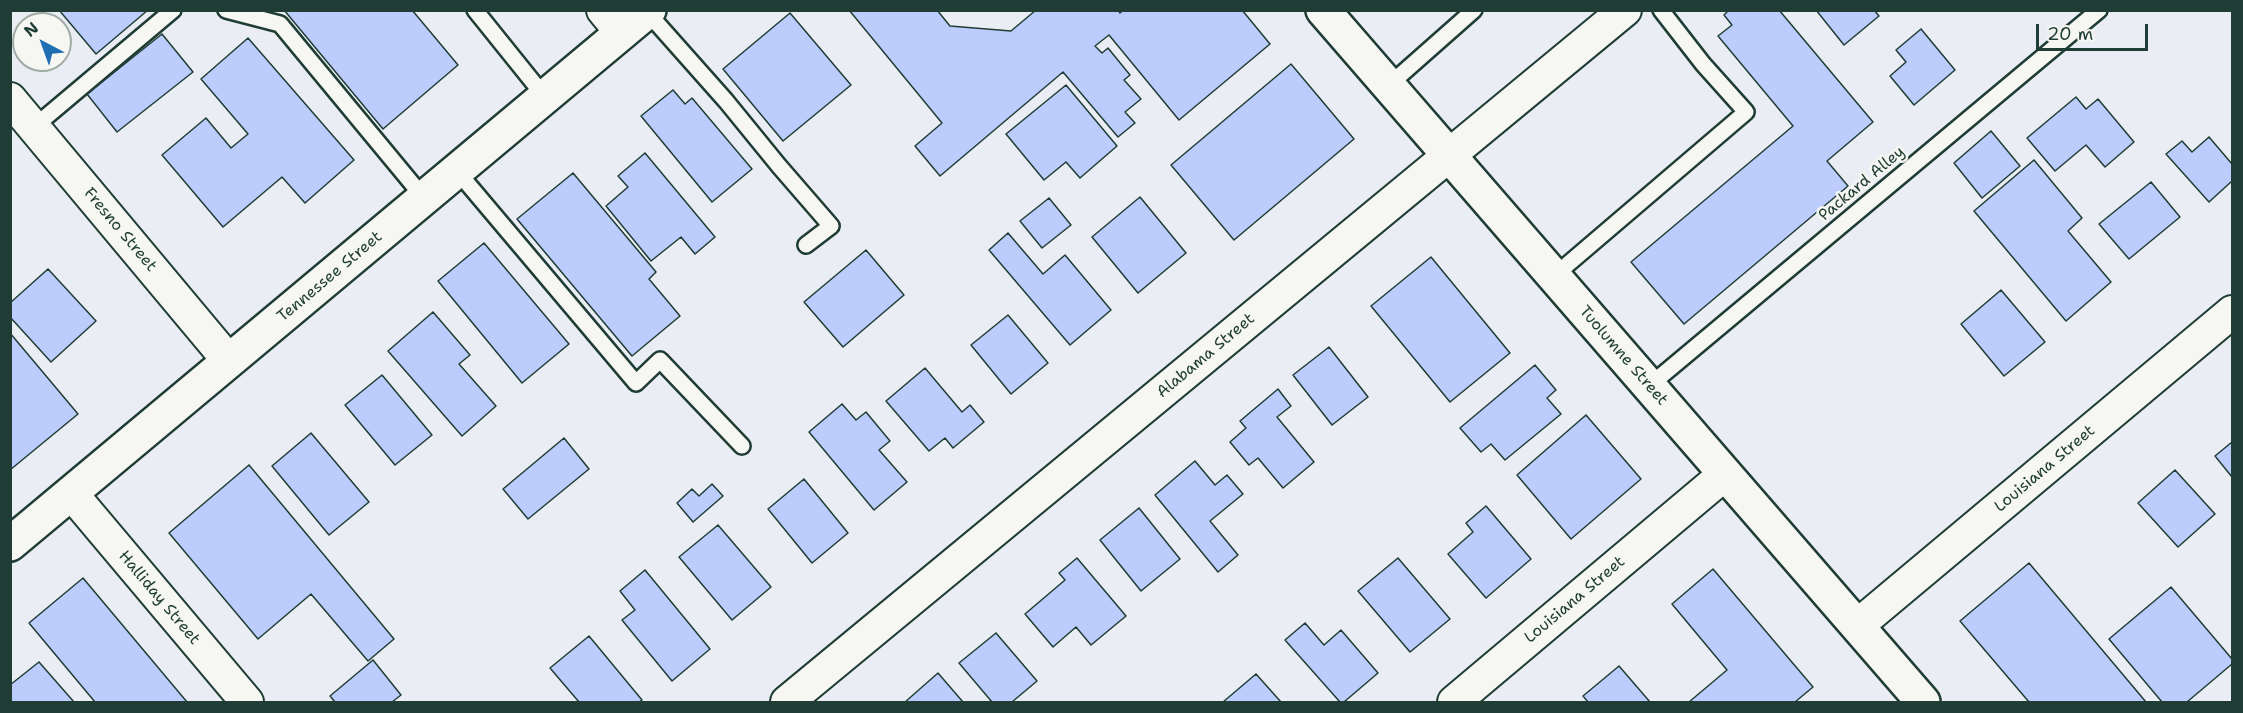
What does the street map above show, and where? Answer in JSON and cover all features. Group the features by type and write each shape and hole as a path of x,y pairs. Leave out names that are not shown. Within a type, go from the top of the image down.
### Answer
{"main road":[{"name":"Tuolumne Street","path":"1323,10 1923,702"},
{"name":"Tennessee Street","path":"10,544 545,97 612,22 648,11"}],"street":[{"name":"Alabama Street","path":"787,702 1625,10"},
{"name":"Fresno Street","path":"10,99 229,361"},
{"name":"Louisiana Street","path":"1857,626 2232,312"},
{"name":"Louisiana Street","path":"1454,702 1725,474"},
{"name":"Halliday Street","path":"71,493 247,702"}],"lane":[{"path":"34,128 173,10"},
{"path":"226,10 280,24 424,198"},
{"path":"475,10 545,97"},
{"path":"1388,86 1474,10"},
{"path":"1554,276 1746,112 1703,64 1661,10"},
{"name":"Packard Alley","path":"1649,386 2099,10"},
{"path":"648,11 831,226 806,245"},
{"path":"457,171 636,383 660,360 742,446"}],"building":[{"path":"59,10 148,10 96,54 72,25 72,12"},
{"path":"284,10 412,10 458,65 383,129"},
{"path":"849,10 937,10 950,26 1011,31 1036,10 1118,10 1120,13 1123,10 1242,10 1270,44 1179,120 1109,35 1095,46 1102,53 1108,48 1130,75 1124,80 1141,99 1125,112 1135,123 1118,137 1063,72 940,176 915,146 942,123"},
{"path":"1729,10 1779,10 1873,122 1827,161 1848,186 1684,324 1631,262 1793,126 1718,36 1732,25 1724,15"},
{"path":"1816,10 1874,10 1879,16 1844,45"},
{"path":"790,13 851,85 783,141 723,69"},
{"path":"1921,29 1955,70 1914,105 1890,76 1906,62 1896,50"},
{"path":"162,34 193,72 117,132 87,94"},
{"path":"248,38 354,160 305,203 282,177 223,227 162,155 206,118 231,148 248,134 201,79"},
{"path":"1291,64 1354,139 1234,240 1171,165"},
{"path":"1066,85 1117,146 1080,178 1066,162 1044,180 1006,134"},
{"path":"673,90 685,104 692,98 752,169 712,202 641,116"},
{"path":"2076,97 2086,109 2098,99 2134,142 2105,167 2086,145 2055,171 2027,138"},
{"path":"1991,131 2020,166 1982,198 1954,163"},
{"path":"2209,137 2232,164 2232,181 2209,202 2166,154 2182,141 2192,152"},
{"path":"645,153 715,237 695,254 681,237 651,261 606,206 628,187 618,176"},
{"path":"2034,160 2082,218 2068,231 2111,282 2066,321 1974,211"},
{"path":"573,173 656,272 649,279 680,316 632,356 517,219"},
{"path":"2151,182 2180,217 2129,259 2099,224"},
{"path":"1140,197 1186,253 1138,293 1092,237"},
{"path":"1049,198 1071,225 1042,248 1020,221"},
{"path":"1008,233 1043,274 1065,255 1111,310 1070,345 989,250"},
{"path":"484,243 569,344 522,383 438,281"},
{"path":"866,250 904,295 843,347 804,302"},
{"path":"1431,257 1510,353 1450,402 1371,306"},
{"path":"48,269 96,321 51,362 10,317 10,303"},
{"path":"2001,290 2045,342 2004,376 1961,324"},
{"path":"433,312 470,355 459,364 496,406 462,436 388,351"},
{"path":"1008,315 1048,363 1011,394 971,345"},
{"path":"10,333 78,414 10,470"},
{"path":"1329,347 1368,397 1332,425 1293,375"},
{"path":"1535,365 1556,390 1547,398 1561,414 1505,460 1491,444 1481,452 1460,428"},
{"path":"925,368 962,412 970,405 984,422 953,448 945,438 929,451 886,401"},
{"path":"382,375 432,435 395,465 345,405"},
{"path":"1278,389 1291,406 1277,417 1314,462 1283,488 1258,458 1249,465 1230,442 1246,428 1240,421"},
{"path":"842,404 856,420 866,412 890,441 879,450 907,482 874,510 809,432"},
{"path":"1586,415 1641,479 1571,539 1517,475"},
{"path":"311,433 369,502 329,535 272,466"},
{"path":"564,438 589,469 528,519 503,489"},
{"path":"2232,442 2232,477 2215,456"},
{"path":"1195,461 1215,485 1227,475 1243,494 1210,521 1238,555 1218,572 1155,495"},
{"path":"249,465 394,639 368,661 311,594 258,639 169,533"},
{"path":"2175,470 2215,514 2178,547 2138,503"},
{"path":"804,479 848,533 812,563 768,509"},
{"path":"712,484 723,496 693,522 677,503 692,489 699,496"},
{"path":"1486,506 1531,559 1486,598 1448,554 1473,532 1466,523"},
{"path":"1139,508 1180,559 1141,591 1100,540"},
{"path":"718,525 771,587 732,620 679,557"},
{"path":"1077,558 1126,616 1091,645 1076,627 1053,647 1025,614 1065,580 1059,573"},
{"path":"1398,558 1450,619 1410,652 1358,591"},
{"path":"2029,563 2146,702 2029,702 1960,621"},
{"path":"1713,569 1813,687 1795,702 1689,702 1727,670 1672,604"},
{"path":"645,570 710,649 672,681 622,620 635,610 620,591"},
{"path":"83,578 187,702 95,702 29,623"},
{"path":"2171,587 2232,659 2232,664 2187,702 2162,702 2109,639"},
{"path":"1305,623 1324,645 1341,630 1378,673 1344,702 1340,702 1285,640"},
{"path":"996,633 1037,681 1012,702 992,702 959,663"},
{"path":"589,636 642,700 639,702 579,702 550,668"},
{"path":"373,660 401,695 392,702 335,702 330,696"},
{"path":"39,662 74,702 10,702 10,685"},
{"path":"1619,666 1650,702 1588,702 1583,696"},
{"path":"938,673 963,702 905,702"},
{"path":"1256,674 1281,702 1223,702"}]}
